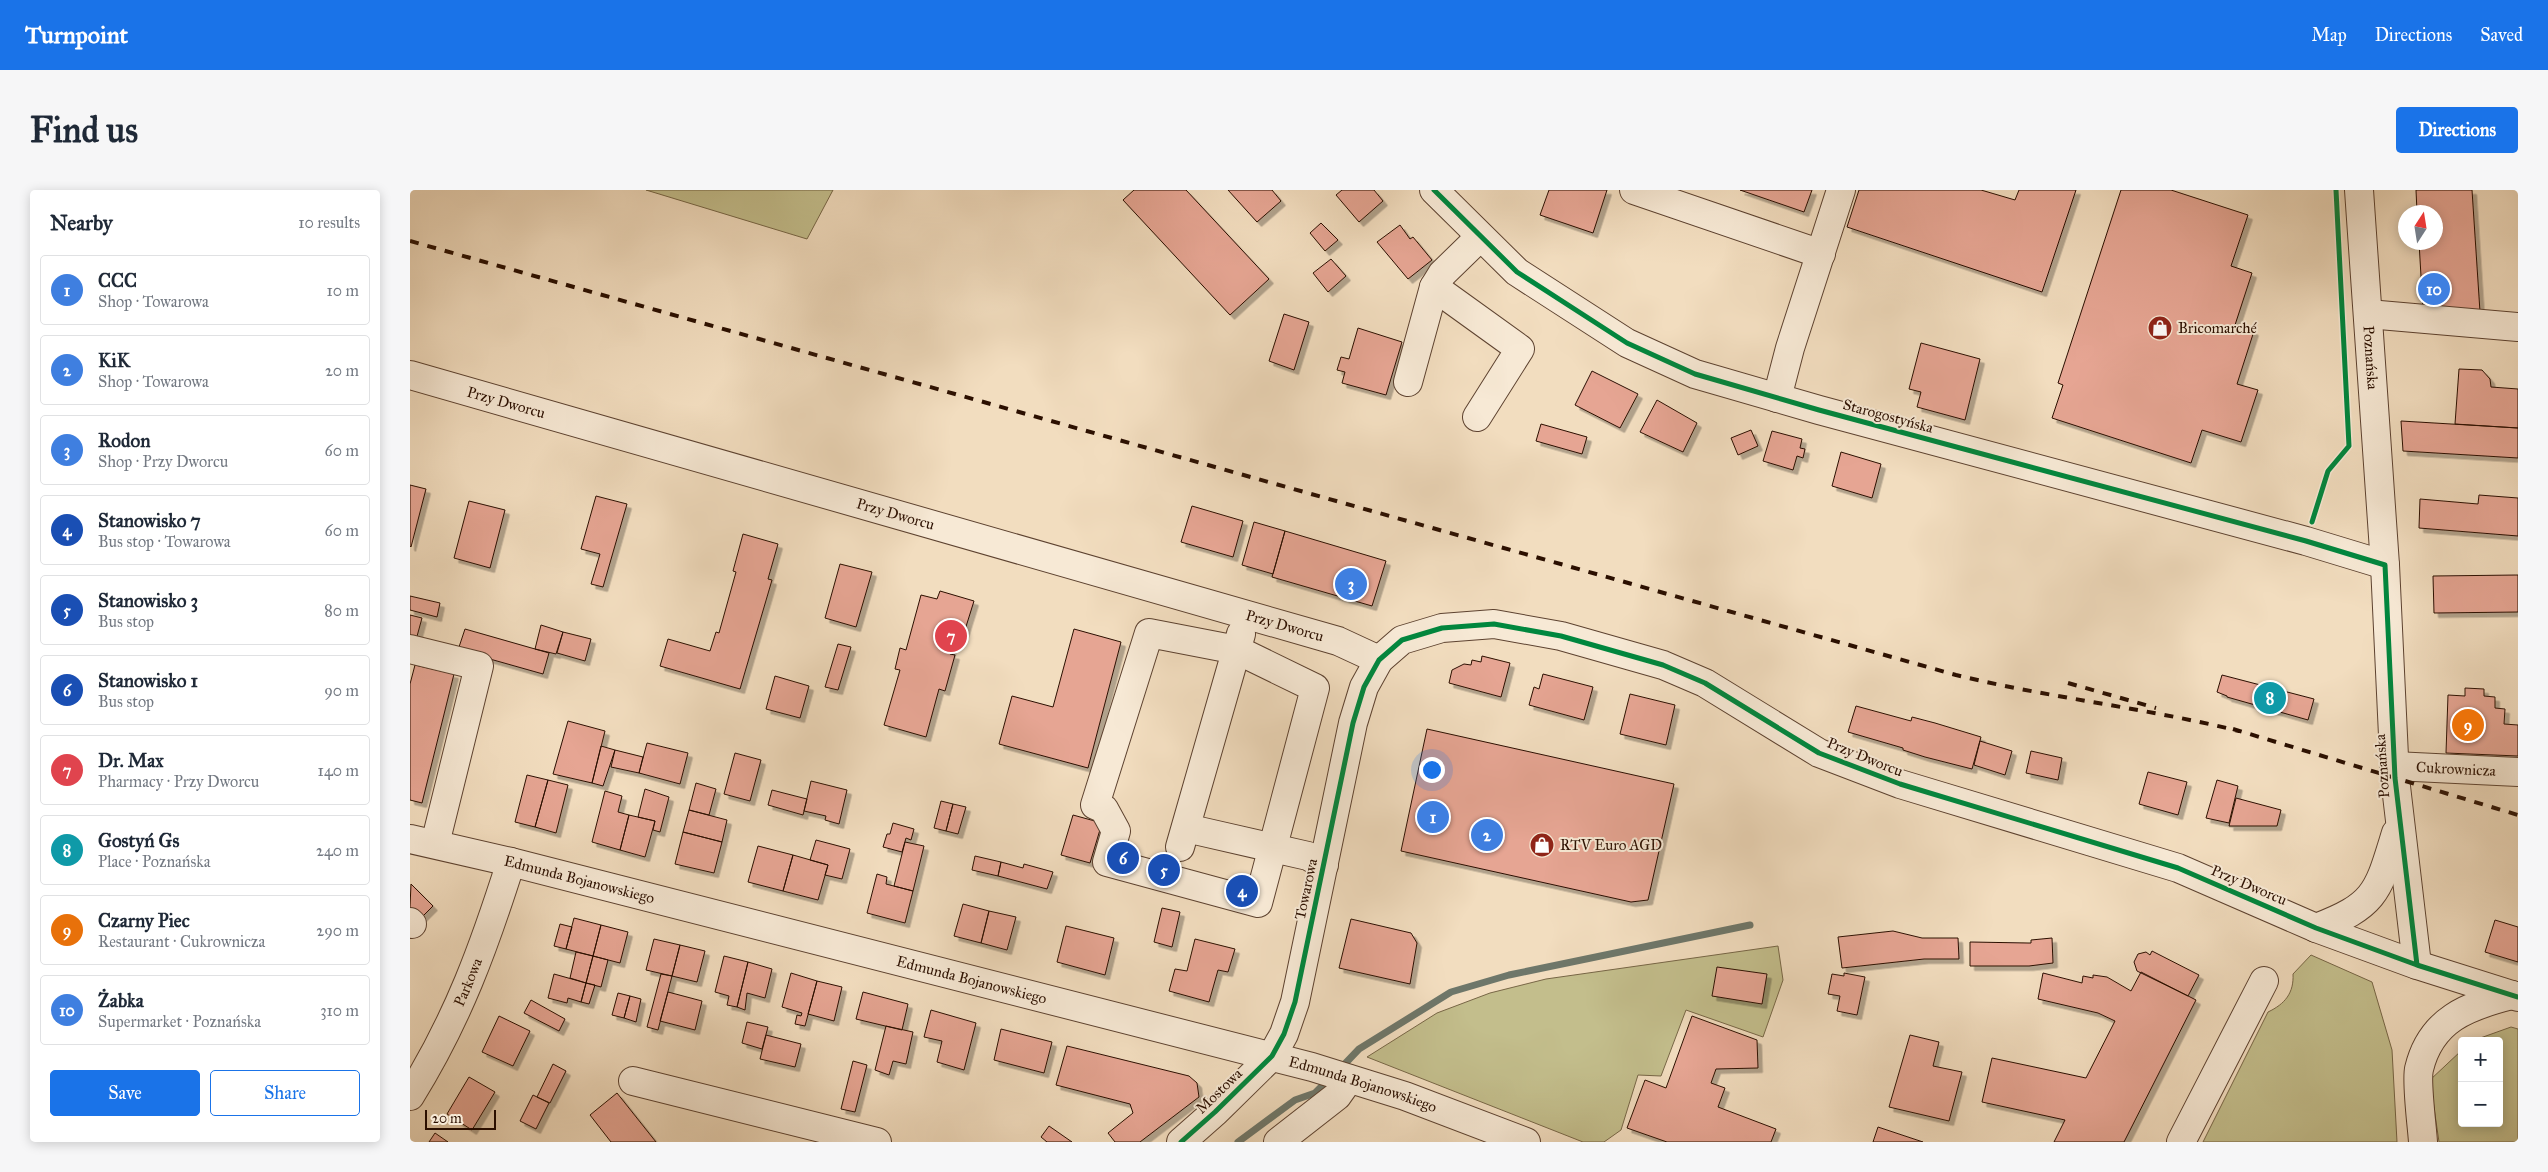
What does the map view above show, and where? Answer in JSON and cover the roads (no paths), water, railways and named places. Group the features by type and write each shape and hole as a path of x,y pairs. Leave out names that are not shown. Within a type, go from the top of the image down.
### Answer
{"street":[{"name":"Starogostyńska","path":"1434,190 1518,272 1627,343 1695,374 1777,398 2306,541 2385,565"},
{"path":"1634,190 1821,254"},
{"path":"1777,398 1790,348 1841,190"},
{"name":"Poznańska","path":"2359,190 2385,565 2394,766 2399,823 2417,965"},
{"path":"1408,382 1434,287 1442,274 1480,237"},
{"path":"1434,287 1520,349 1477,417"},
{"path":"2368,314 2518,327"},
{"name":"Przy Dworcu","path":"410,375 1247,614 1338,641 1379,660"},
{"path":"1247,614 1183,838 1272,848 1308,856 1324,865"},
{"name":"Przy Dworcu","path":"1353,723 1364,687 1379,660 1402,640 1442,628 1494,624 1561,636 1663,665 1705,683 1819,753 1900,784 2178,868 2316,928 2417,965 2515,996"},
{"path":"1149,632 1237,650 1315,688 1272,848 1258,903 1108,862 1116,830 1104,809 1095,805 1149,632"},
{"path":"410,649 479,666 423,841"},
{"name":"Towarowa","path":"1272,1056 1284,1034 1295,1002 1353,723"},
{"name":"Cukrownicza","path":"2394,766 2518,772"},
{"name":"Poznańska","path":"2316,928 2355,912 2374,893 2381,881 2399,823"},
{"name":"Edmunda Bojanowskiego","path":"423,841 1272,1056 1405,1096 1526,1142"},
{"name":"Parkowa","path":"410,1096 454,1019 484,947 511,862"},
{"path":"2181,1142 2264,981"},
{"path":"2423,1142 2418,1070 2432,1037 2449,1019 2474,1005 2515,996"},
{"name":"Mostowa","path":"1181,1142 1216,1112 1272,1056"},
{"path":"1278,1142 1337,1096 1349,1079"},
{"path":"633,1081 877,1142"}],"waterway":[{"path":"1339,1070 1359,1049 1451,992 1509,975 1750,925"},
{"path":"1238,1142 1295,1100 1315,1093 1329,1079"}],"railway":[{"path":"410,241 1956,675 2239,731"},
{"path":"2068,683 2156,708"},
{"path":"2233,729 2518,815"}],"place":[{"name":"Żabka","path":"2434,289"},
{"name":"Bricomarché","path":"2160,328"},
{"name":"Rodon","path":"1351,584"},
{"name":"Dr. Max","path":"951,636"},
{"name":"Gostyń Gs","path":"2270,698"},
{"name":"Czarny Piec","path":"2468,725"},
{"name":"CCC","path":"1433,817"},
{"name":"KiK","path":"1487,835"},
{"name":"RTV Euro AGD","path":"1542,845"},
{"name":"Stanowisko 1","path":"1123,858"},
{"name":"Stanowisko 3","path":"1164,870"},
{"name":"Stanowisko 7","path":"1242,891"}]}
